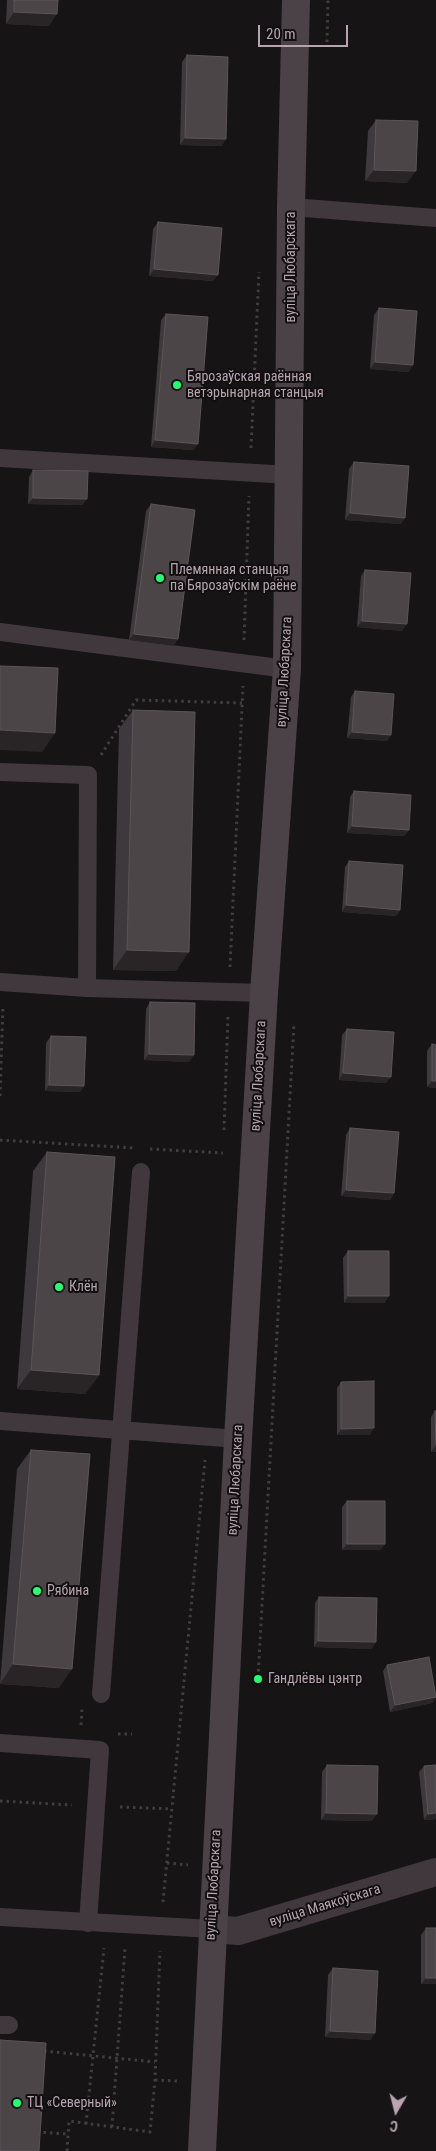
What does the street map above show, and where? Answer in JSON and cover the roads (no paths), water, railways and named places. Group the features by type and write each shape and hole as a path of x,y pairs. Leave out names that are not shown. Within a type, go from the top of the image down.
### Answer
{"street":[{"name":"вуліца Любарскага","path":"202,2151 238,1440 264,993 287,669 291,208 296,0"},
{"name":"вуліца Маякоўскага","path":"212,1929 238,1932 436,1872"}],"lane":[{"path":"291,208 436,218"},
{"path":"0,458 290,475"},
{"path":"0,632 287,669"},
{"path":"0,772 88,775 87,988"},
{"path":"2,982 87,988 264,993"},
{"path":"101,1694 141,1172"},
{"path":"0,1421 238,1440"},
{"path":"0,1743 100,1750 88,1923"},
{"path":"0,1917 212,1929"}],"place":[{"name":"Бярозаўская раённая ветэрынарная станцыя","path":"177,385"},
{"name":"Племянная станцыя па Бярозаўскім раёне","path":"160,578"},
{"name":"Клён","path":"59,1287"},
{"name":"Рябина","path":"37,1591"},
{"name":"Гандлёвы цэнтр","path":"258,1679"},
{"name":"ТЦ «Северный»","path":"17,2103"}]}
